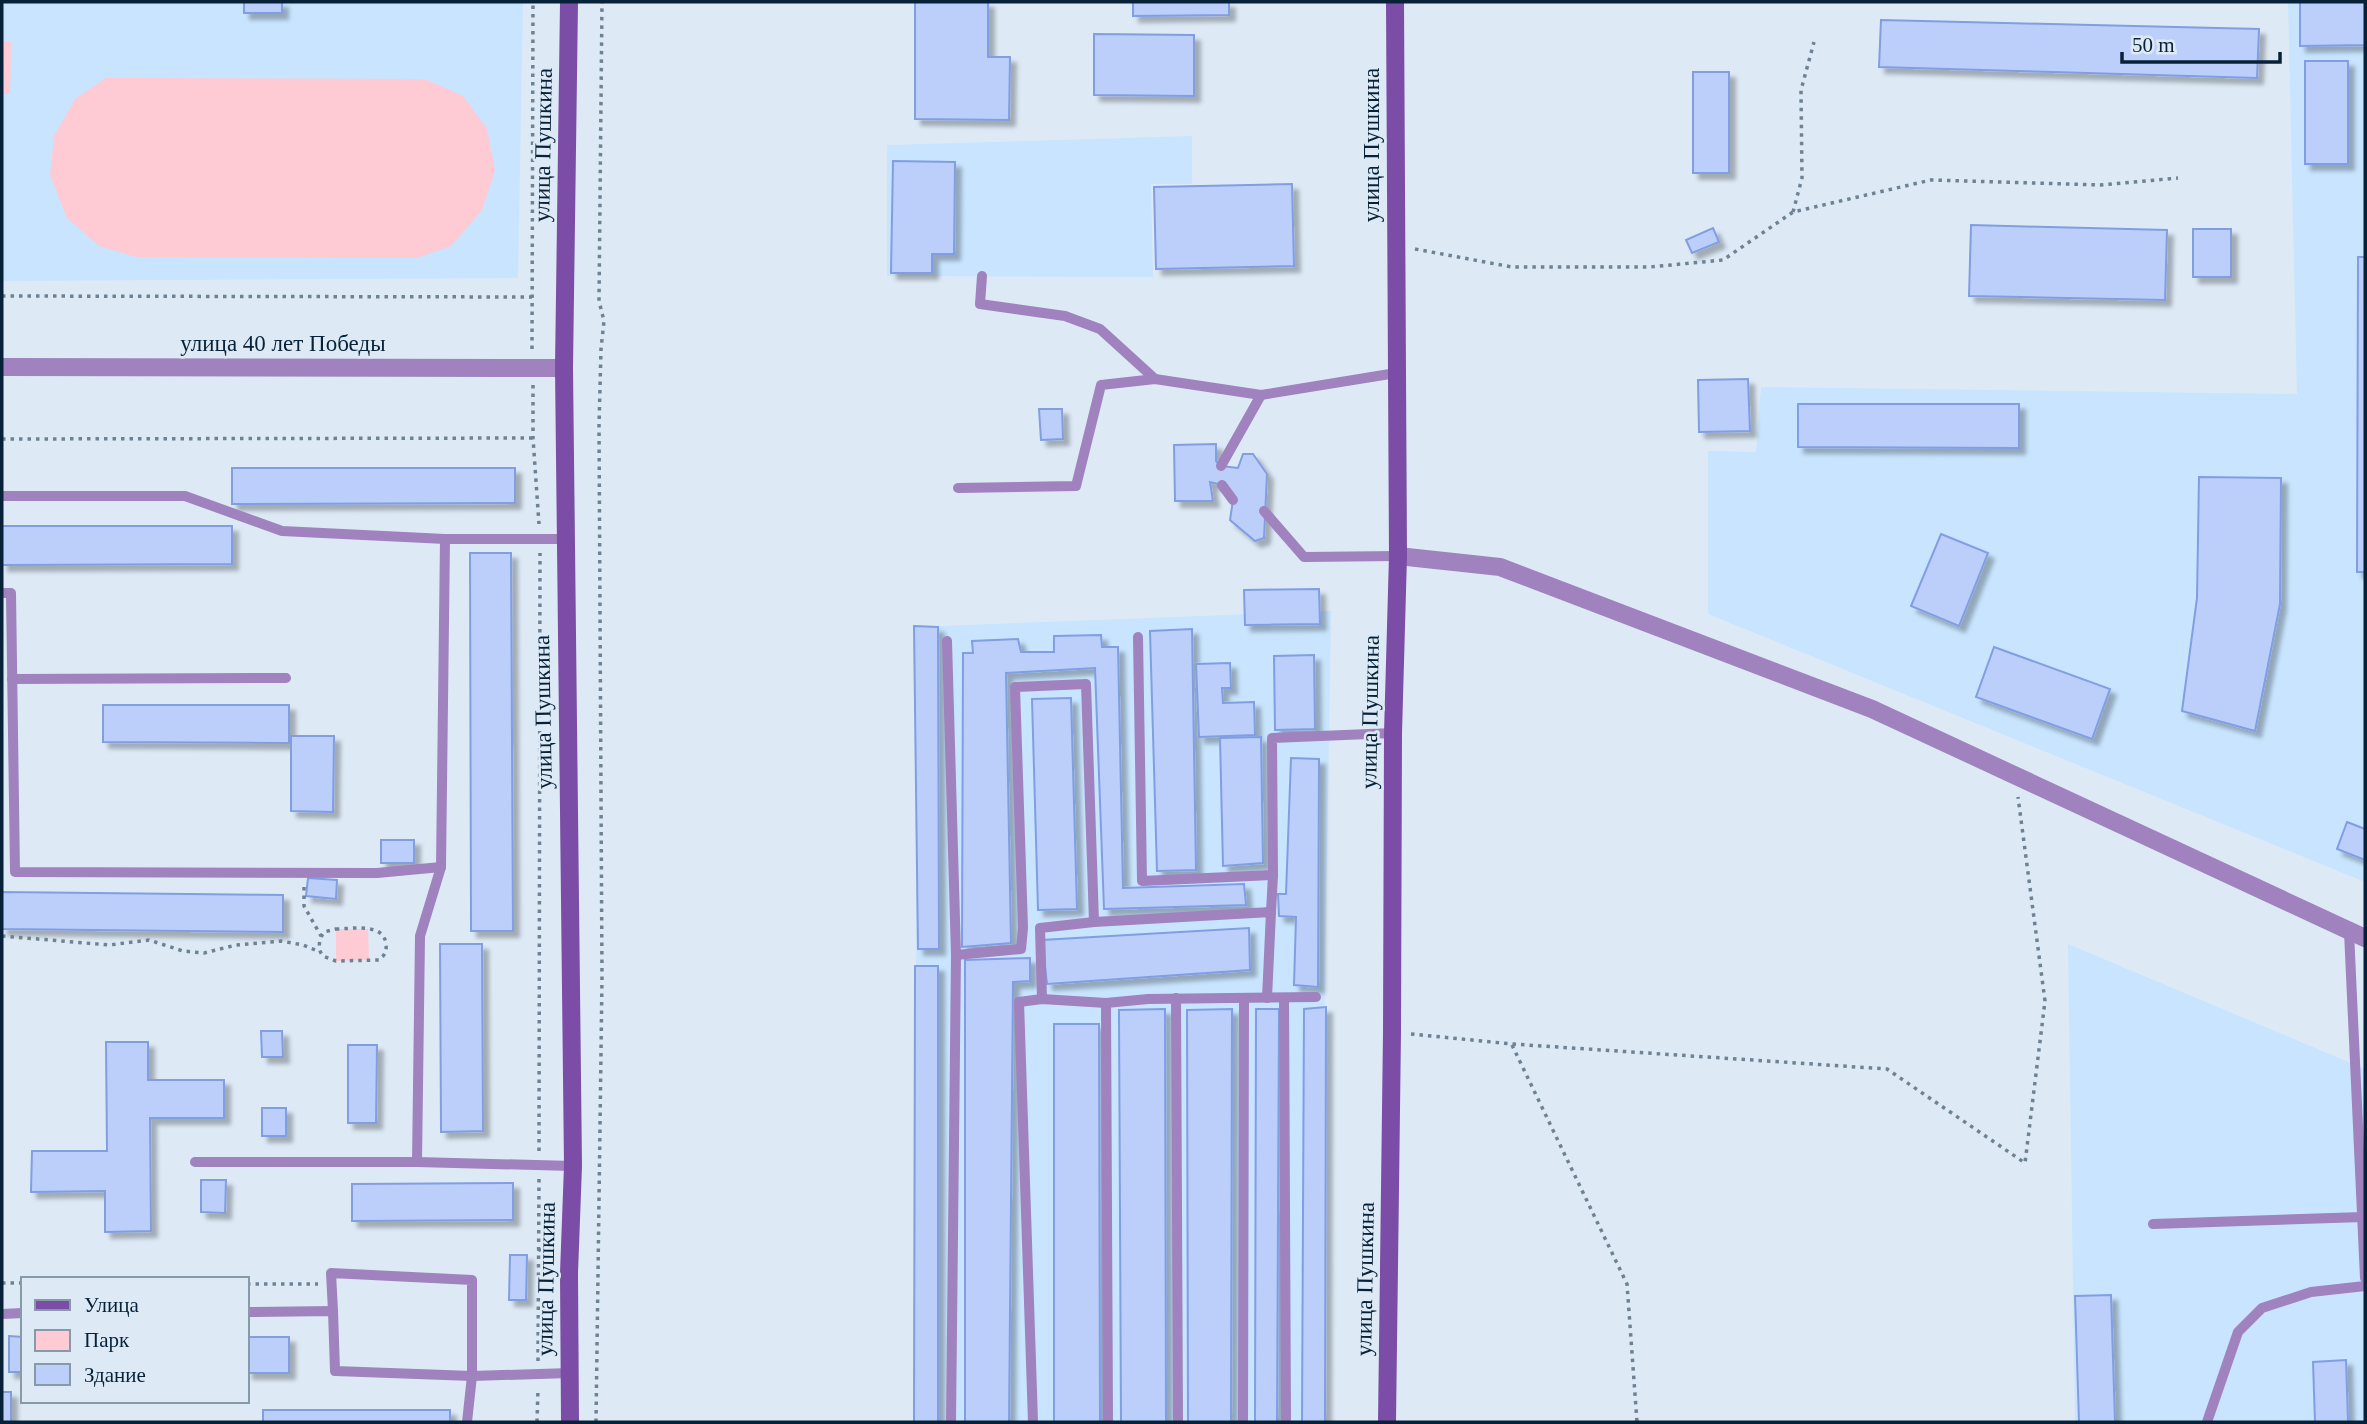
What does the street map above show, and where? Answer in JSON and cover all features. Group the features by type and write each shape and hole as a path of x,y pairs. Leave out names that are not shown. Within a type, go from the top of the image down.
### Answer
{"street":[{"name":"улица Пушкина","path":"569,2 564,368 573,1166 569,1273 570,1422"},
{"name":"улица Пушкина","path":"1387,1422 1393,733 1398,555 1395,2"},
{"name":"улица 40 лет Победы","path":"2,367 564,368"},
{"path":"1398,555 1500,567 1872,709 2255,885 2357,935"}],"lane":[{"path":"982,276 980,304 1065,316 1100,329 1155,379"},
{"path":"957,488 1076,486 1101,386 1155,379 1261,395 1395,373"},
{"path":"1221,466 1261,395"},
{"path":"1222,485 1233,500"},
{"path":"2,496 185,496 282,531 445,539 566,539"},
{"path":"1264,511 1304,557 1398,555"},
{"path":"417,1162 420,936 441,867 445,539"},
{"path":"2,593 11,593 15,872 377,873 441,867"},
{"path":"1139,637 1142,881 1273,875"},
{"path":"947,641 956,956 951,1422"},
{"path":"12,679 286,678"},
{"path":"956,956 1021,949 1023,928 1015,687 1086,684 1094,922"},
{"path":"1267,998 1273,875 1272,738 1393,733"},
{"path":"1023,928 1271,912"},
{"path":"1040,928 1042,999"},
{"path":"2357,935 2365,1278"},
{"path":"1033,1422 1019,1002 1042,999 1106,1003 1176,998 1316,997"},
{"path":"1176,998 1178,1422"},
{"path":"1243,1422 1244,998"},
{"path":"1284,998 1286,1422"},
{"path":"1106,1003 1108,1422"},
{"path":"195,1162 417,1162 573,1166"},
{"path":"2153,1224 2363,1217"},
{"path":"467,1422 472,1376 472,1280 331,1273 335,1371 472,1376 570,1373"},
{"path":"2207,1422 2238,1332 2262,1308 2311,1293 2365,1286"},
{"path":"248,1312 333,1311"},
{"path":"2,1314 21,1313"}],"path":[{"path":"533,2 533,438 540,539 537,1422"},
{"path":"596,1422 602,978 599,426 604,321 599,301 602,2"},
{"path":"1793,212 1802,178 1801,90 1814,42"},
{"path":"1396,244 1512,267 1650,267 1723,260 1793,212 1931,180 2100,185 2178,178"},
{"path":"2,296 532,298"},
{"path":"2,439 533,438"},
{"path":"1392,1032 1512,1044 1887,1069 2025,1163 2046,1001 2015,774"},
{"path":"302,872 304,906 321,936 320,953"},
{"path":"2,936 109,944 144,940 183,951 204,953 236,945 281,942 303,945 336,961 379,960 387,949 383,935 368,929 336,929 324,932 321,936"},
{"path":"1512,1044 1628,1284 1637,1422"},
{"path":"538,1249 546,1254"},
{"path":"248,1284 318,1284 331,1273"},
{"path":"2,1283 21,1283"},
{"path":"538,1298 546,1293"}],"shaded area":[{"path":"2,2 523,2 518,278 2,281"},
{"path":"2288,2 2365,2 2365,882 1708,614 1708,451 1756,452 1761,387 2297,394"},
{"path":"1192,136 1192,184 1151,184 1153,277 887,276 887,145"},
{"path":"1331,611 1318,1422 918,1422 915,627"},
{"path":"2068,944 2365,1069 2365,1422 2075,1422"}],"green space":[{"path":"2,42 11,42 10,94 2,94"},
{"path":"106,78 425,79 463,96 487,129 495,170 482,210 451,246 416,258 136,257 99,246 67,218 50,175 54,136 75,99"},
{"path":"336,929 368,929 369,960 336,961"}],"building":[{"path":"244,2 282,2 282,13 244,13"},
{"path":"915,2 988,2 988,57 1010,57 1009,120 915,119"},
{"path":"1133,2 1229,2 1229,15 1133,16"},
{"path":"2300,2 2365,2 2365,45 2300,46"},
{"path":"1881,20 2259,29 2257,78 1879,67"},
{"path":"1094,34 1194,35 1194,96 1094,95"},
{"path":"2305,61 2348,61 2348,164 2305,164"},
{"path":"1693,72 1729,72 1729,173 1693,173"},
{"path":"893,161 955,162 954,254 932,254 932,273 891,273"},
{"path":"1292,184 1294,266 1156,269 1154,187"},
{"path":"1971,225 2167,230 2165,300 1969,296"},
{"path":"1713,228 1719,242 1692,253 1686,240"},
{"path":"2193,229 2231,229 2231,277 2193,277"},
{"path":"2358,257 2365,257 2365,572 2357,572"},
{"path":"1748,379 1750,431 1699,432 1698,380"},
{"path":"1798,404 2019,404 2019,448 1798,447"},
{"path":"1039,409 1062,409 1063,439 1041,440"},
{"path":"1216,444 1216,461 1221,466 1238,468 1243,454 1253,454 1267,474 1264,538 1255,541 1230,520 1233,500 1222,485 1210,482 1213,501 1175,501 1174,445"},
{"path":"232,468 515,468 515,503 232,504"},
{"path":"2199,477 2281,478 2280,604 2255,731 2182,711 2197,598"},
{"path":"2,526 232,526 232,564 2,565"},
{"path":"1941,534 1988,553 1959,626 1911,606"},
{"path":"470,553 511,553 513,931 471,931"},
{"path":"1319,589 1320,624 1245,625 1244,590"},
{"path":"914,626 938,627 939,949 918,949"},
{"path":"1192,629 1196,870 1157,871 1150,631"},
{"path":"1101,635 1102,647 1118,647 1123,888 1244,884 1246,905 1104,909 1095,668 1006,673 1011,943 962,947 963,653 973,653 972,641 1018,639 1021,652 1054,652 1054,636"},
{"path":"1994,647 2110,689 2092,739 1976,697"},
{"path":"1314,655 1315,729 1275,730 1274,656"},
{"path":"1230,663 1231,688 1222,688 1223,703 1254,702 1255,735 1199,737 1196,664"},
{"path":"1071,698 1077,909 1038,910 1032,699"},
{"path":"103,705 289,705 289,743 103,742"},
{"path":"291,736 334,736 333,812 291,811"},
{"path":"1261,737 1263,863 1223,866 1220,738"},
{"path":"1291,758 1319,759 1318,987 1294,985 1296,917 1279,916 1278,894 1286,894"},
{"path":"2347,822 2365,829 2365,860 2337,849"},
{"path":"381,840 414,840 414,863 381,863"},
{"path":"308,878 337,880 336,899 306,896"},
{"path":"2,892 283,895 283,932 2,929"},
{"path":"1249,928 1250,970 1047,984 1042,940"},
{"path":"440,944 482,944 483,1131 441,1132"},
{"path":"1030,958 1030,981 1013,982 1009,1422 965,1422 965,960"},
{"path":"915,966 938,966 938,1422 914,1422"},
{"path":"1326,1007 1325,1422 1302,1422 1304,1009"},
{"path":"1165,1009 1166,1422 1121,1422 1119,1010"},
{"path":"1232,1009 1231,1422 1188,1422 1187,1010"},
{"path":"1256,1009 1279,1009 1277,1422 1255,1422"},
{"path":"1054,1024 1099,1024 1100,1422 1054,1422"},
{"path":"261,1031 282,1031 283,1057 262,1057"},
{"path":"106,1042 148,1042 148,1080 224,1080 224,1118 150,1118 151,1231 105,1232 105,1191 31,1192 32,1151 107,1151"},
{"path":"348,1045 377,1045 376,1123 348,1123"},
{"path":"262,1108 286,1108 286,1136 262,1136"},
{"path":"201,1180 226,1180 225,1213 201,1212"},
{"path":"513,1183 513,1220 352,1221 352,1184"},
{"path":"510,1255 527,1255 526,1300 509,1300"},
{"path":"2111,1295 2115,1422 2079,1422 2075,1296"},
{"path":"9,1336 21,1337 21,1372 9,1372"},
{"path":"248,1337 289,1337 289,1373 248,1373"},
{"path":"2346,1360 2348,1422 2315,1422 2313,1362"},
{"path":"2,1392 11,1392 11,1422 2,1422"},
{"path":"263,1410 450,1410 450,1422 263,1422"}]}
